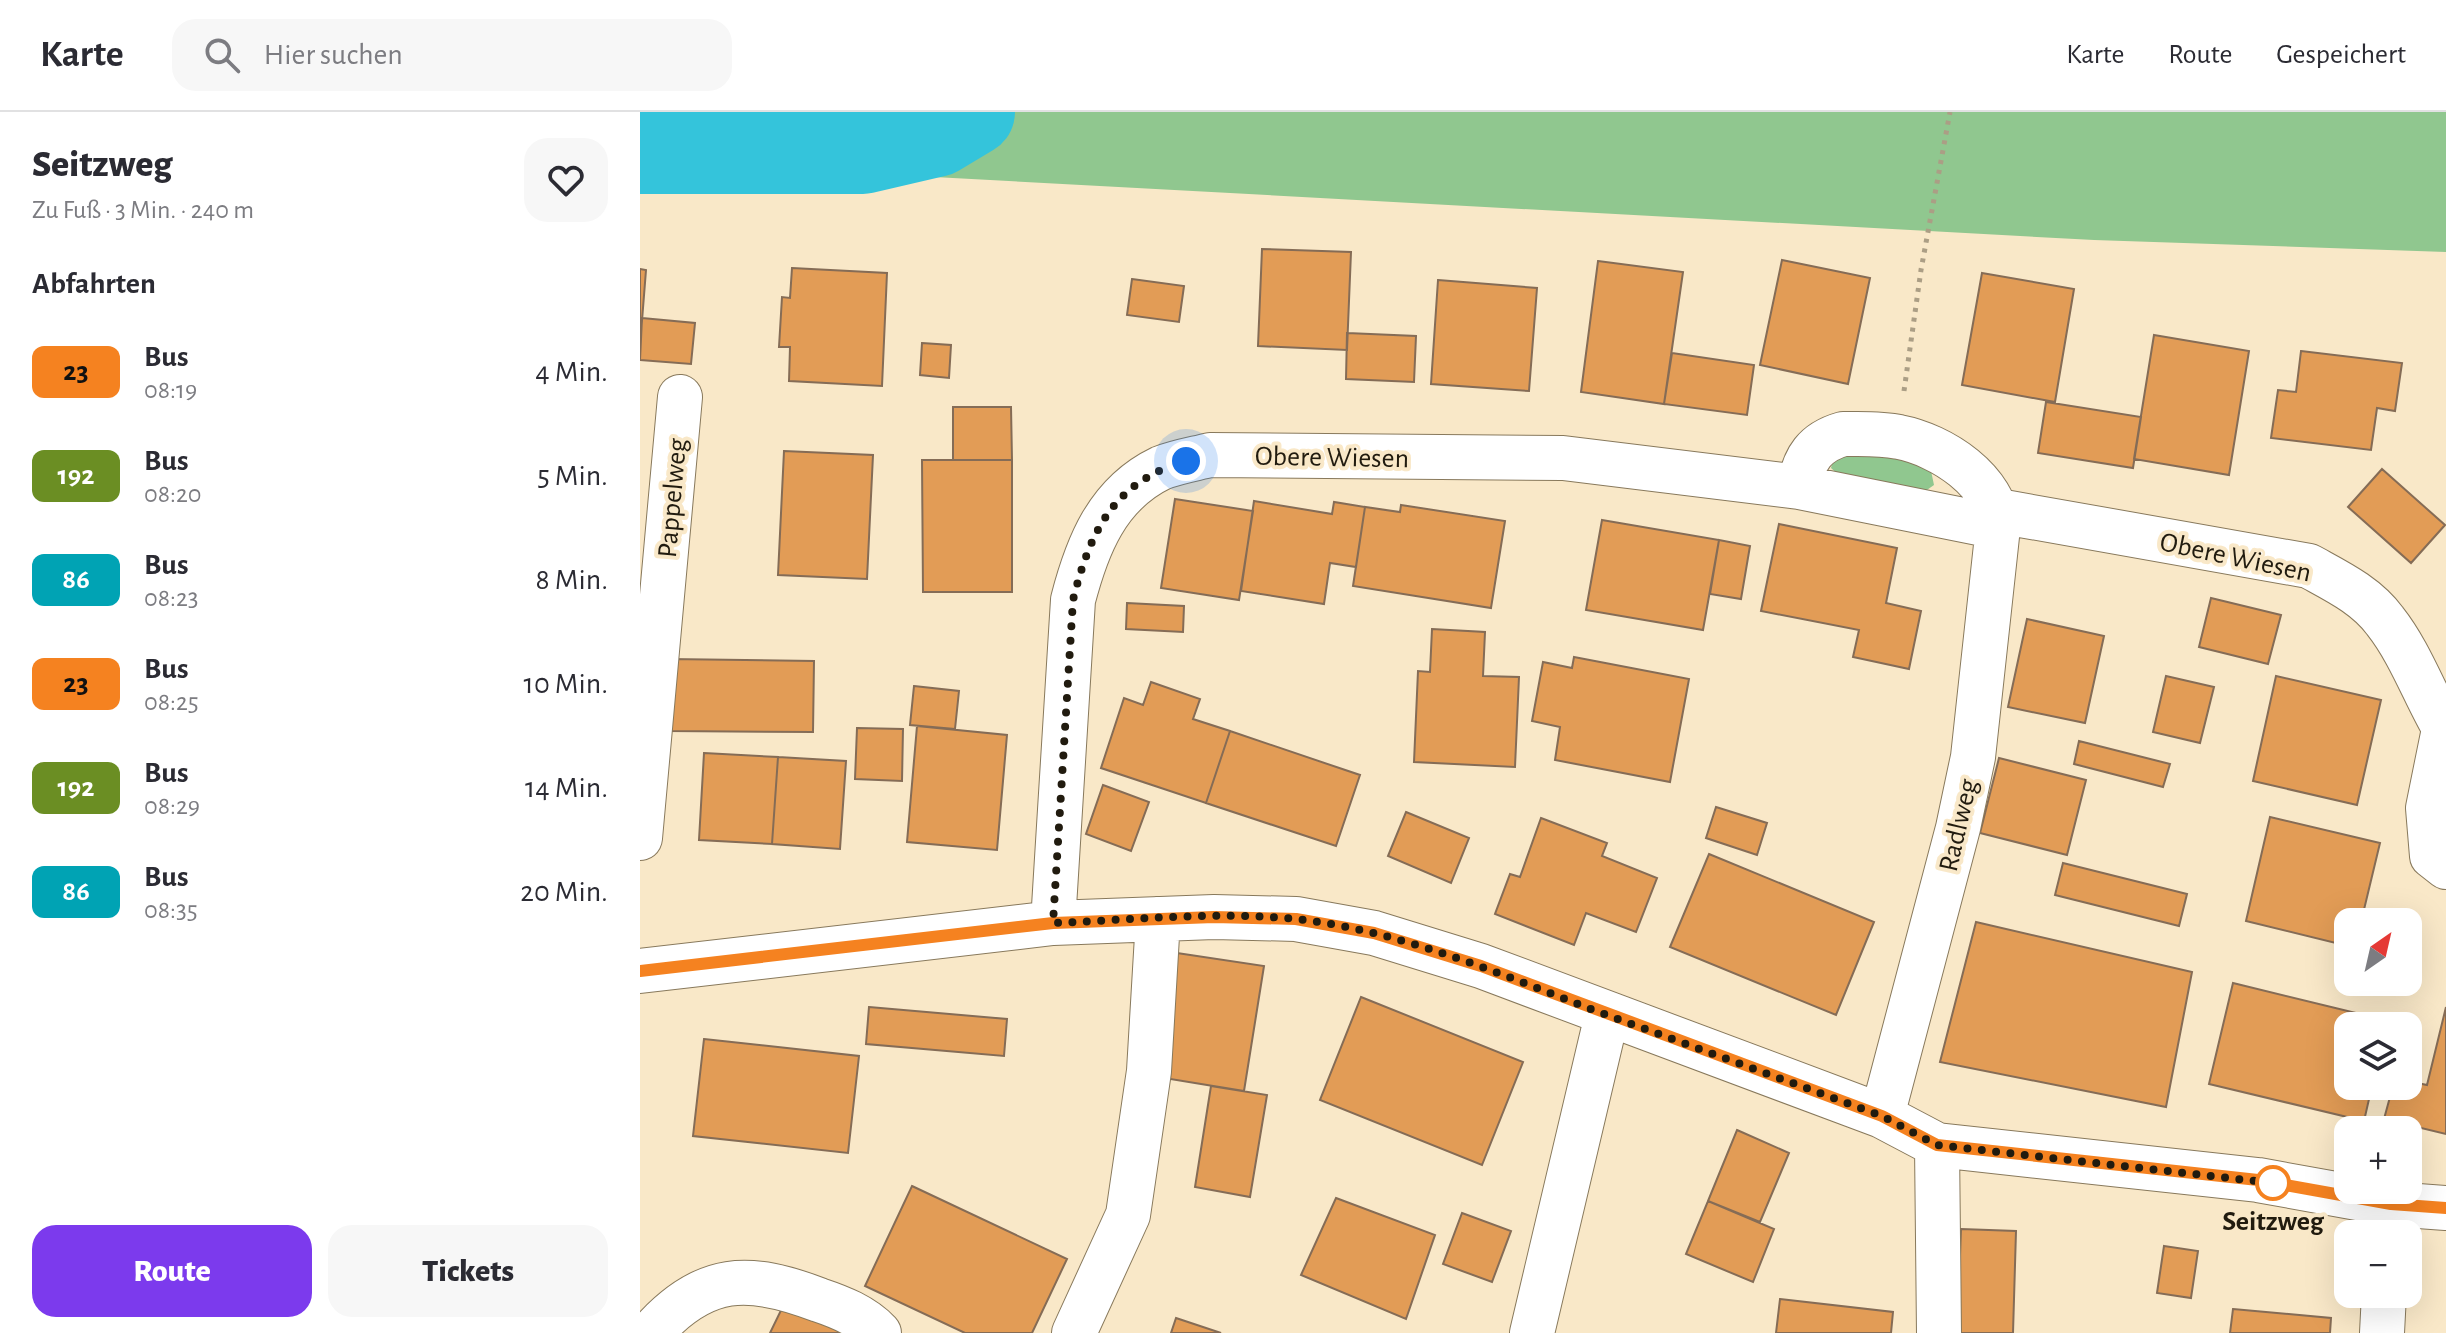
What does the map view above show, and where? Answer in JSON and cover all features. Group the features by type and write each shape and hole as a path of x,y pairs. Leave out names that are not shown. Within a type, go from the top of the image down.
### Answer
{"street":[{"name":"Pappelweg","path":"640,838 680,397"},
{"path":"1799,487 1802,468 1811,452 1826,439 1843,434 1898,436 1920,442 1959,464 1990,496 1998,519"},
{"name":"Obere Wiesen","path":"1053,923 1073,600 1084,557 1100,523 1124,494 1161,468 1210,455 1563,458 1799,487 2309,566 2350,588 2385,619 2434,704 2445,730 2428,808 2432,856 2446,867"},
{"name":"Radlweg","path":"1882,1116 1970,772 1998,519"},
{"path":"1074,1333 1128,1215 1149,1071 1158,919"},
{"path":"641,975 1053,923 1296,919 1374,933 1481,966 1882,1116 1937,1145 2258,1180 2390,1219 2446,1208"},
{"path":"1532,1333 1607,1015"},
{"path":"1937,1145 1939,1333"},
{"path":"651,1333 691,1299 721,1284 756,1280 841,1308 872,1325 879,1333"},
{"path":"2382,1333 2383,1308"}],"path":[{"path":"1898,436 1921,270 1950,112"}],"green space":[{"path":"640,112 2446,112 2446,252 2094,240 640,161"},
{"path":"1852,448 1930,466 1934,485 1924,492 1843,479 1831,468 1835,453"}],"building":[{"path":"1262,249 1351,252 1347,350 1258,346"},
{"path":"1782,260 1870,278 1848,384 1760,365"},
{"path":"1598,261 1683,272 1664,404 1581,392"},
{"path":"792,268 887,273 882,386 789,381 790,347 779,347 782,297 790,298"},
{"path":"640,269 646,270 640,346"},
{"path":"1982,273 2074,289 2055,402 1962,385"},
{"path":"1132,279 1184,286 1179,322 1127,315"},
{"path":"1438,280 1537,288 1529,391 1431,384"},
{"path":"642,318 695,323 691,364 640,360"},
{"path":"1347,333 1416,336 1414,382 1346,379"},
{"path":"2154,335 2249,351 2229,475 2134,459"},
{"path":"922,343 951,345 949,378 920,375"},
{"path":"2301,351 2402,363 2395,411 2377,408 2371,450 2271,438 2278,390 2296,392"},
{"path":"1672,353 1754,365 1747,415 1664,404"},
{"path":"2046,402 2141,417 2133,468 2038,453"},
{"path":"953,407 1011,407 1012,460 953,460"},
{"path":"784,451 873,455 867,579 778,575"},
{"path":"922,460 1012,460 1012,592 923,592"},
{"path":"2382,469 2445,525 2411,563 2348,507"},
{"path":"1175,499 1253,511 1239,600 1161,588"},
{"path":"1254,501 1332,514 1334,502 1365,507 1356,567 1330,563 1324,604 1241,591"},
{"path":"1401,505 1505,521 1491,608 1353,586 1365,507 1400,512"},
{"path":"1602,520 1719,540 1703,630 1586,610"},
{"path":"1779,524 1897,548 1886,603 1921,611 1909,669 1853,657 1859,630 1761,611"},
{"path":"1719,540 1750,546 1741,599 1710,594"},
{"path":"2211,598 2281,615 2268,664 2199,647"},
{"path":"1127,603 1184,606 1183,632 1126,629"},
{"path":"2027,619 2104,636 2085,723 2008,707"},
{"path":"1432,629 1485,632 1483,676 1519,677 1515,767 1414,762 1418,671 1430,672"},
{"path":"1574,657 1689,679 1670,782 1555,760 1560,727 1532,721 1543,662 1572,668"},
{"path":"669,659 814,661 813,732 668,731"},
{"path":"2166,676 2214,687 2200,743 2153,732"},
{"path":"2276,676 2381,700 2357,805 2253,781"},
{"path":"1151,682 1200,699 1193,719 1230,731 1206,803 1101,768 1124,698 1143,705"},
{"path":"914,686 959,691 955,729 910,725"},
{"path":"917,726 1007,735 997,850 907,842"},
{"path":"857,728 903,729 902,781 855,779"},
{"path":"1230,731 1360,775 1336,846 1206,803"},
{"path":"2079,741 2170,764 2163,787 2074,764"},
{"path":"704,753 778,757 772,844 699,840"},
{"path":"778,757 846,761 840,849 772,844"},
{"path":"1999,758 2086,780 2067,855 1980,833"},
{"path":"1103,785 1149,802 1131,851 1086,834"},
{"path":"1716,807 1767,823 1757,855 1706,838"},
{"path":"1406,812 1469,838 1451,883 1388,856"},
{"path":"2270,817 2380,843 2364,908 2334,908 2334,943 2246,921"},
{"path":"1541,818 1607,843 1602,856 1657,878 1636,932 1586,913 1574,945 1495,914 1510,874 1520,877"},
{"path":"1709,854 1874,922 1836,1015 1670,947"},
{"path":"2063,863 2187,894 2179,926 2055,895"},
{"path":"1976,922 2192,972 2166,1107 1940,1062"},
{"path":"1177,953 1264,966 1244,1091 1158,1077"},
{"path":"2233,983 2352,1012 2334,1012 2334,1100 2369,1100 2365,1116 2343,1116 2209,1084"},
{"path":"1361,997 1523,1062 1482,1165 1320,1100"},
{"path":"869,1007 1007,1019 1004,1056 866,1044"},
{"path":"2446,1007 2446,1134 2422,1128 2422,1116 2385,1116 2389,1100 2422,1100 2422,1084 2427,1085"},
{"path":"704,1039 859,1056 848,1153 693,1136"},
{"path":"1211,1086 1267,1095 1250,1197 1195,1187"},
{"path":"1737,1130 1789,1153 1760,1222 1708,1201"},
{"path":"912,1186 1067,1259 1032,1333 965,1333 865,1286"},
{"path":"1336,1198 1435,1235 1406,1319 1301,1275"},
{"path":"1708,1201 1774,1229 1753,1282 1686,1254"},
{"path":"1462,1213 1511,1231 1492,1282 1443,1264"},
{"path":"1961,1229 2016,1231 2013,1333 1957,1333"},
{"path":"2164,1246 2198,1251 2191,1298 2157,1293"},
{"path":"1780,1299 1893,1312 1891,1333 1776,1333"},
{"path":"785,1302 849,1333 770,1333"},
{"path":"2233,1309 2331,1318 2330,1333 2230,1333"},
{"path":"1176,1318 1221,1333 1171,1333"}],"waterway":[{"path":"640,150 863,150 936,133 971,112"}],"bus line":[{"name":"23","path":"640,971 1053,923 1214,917 1296,919 1374,933 1481,966 1882,1116 1937,1145 2258,1180 2391,1204 2446,1208"}],"place":[{"name":"Seitzweg","path":"2273,1183"}],"route":[{"path":"1186,461 1161,468 1124,494 1100,523 1084,557 1073,600 1053,923 1268,918 1296,919 1374,933 1481,966 1882,1116 1937,1145 2273,1183"}]}
